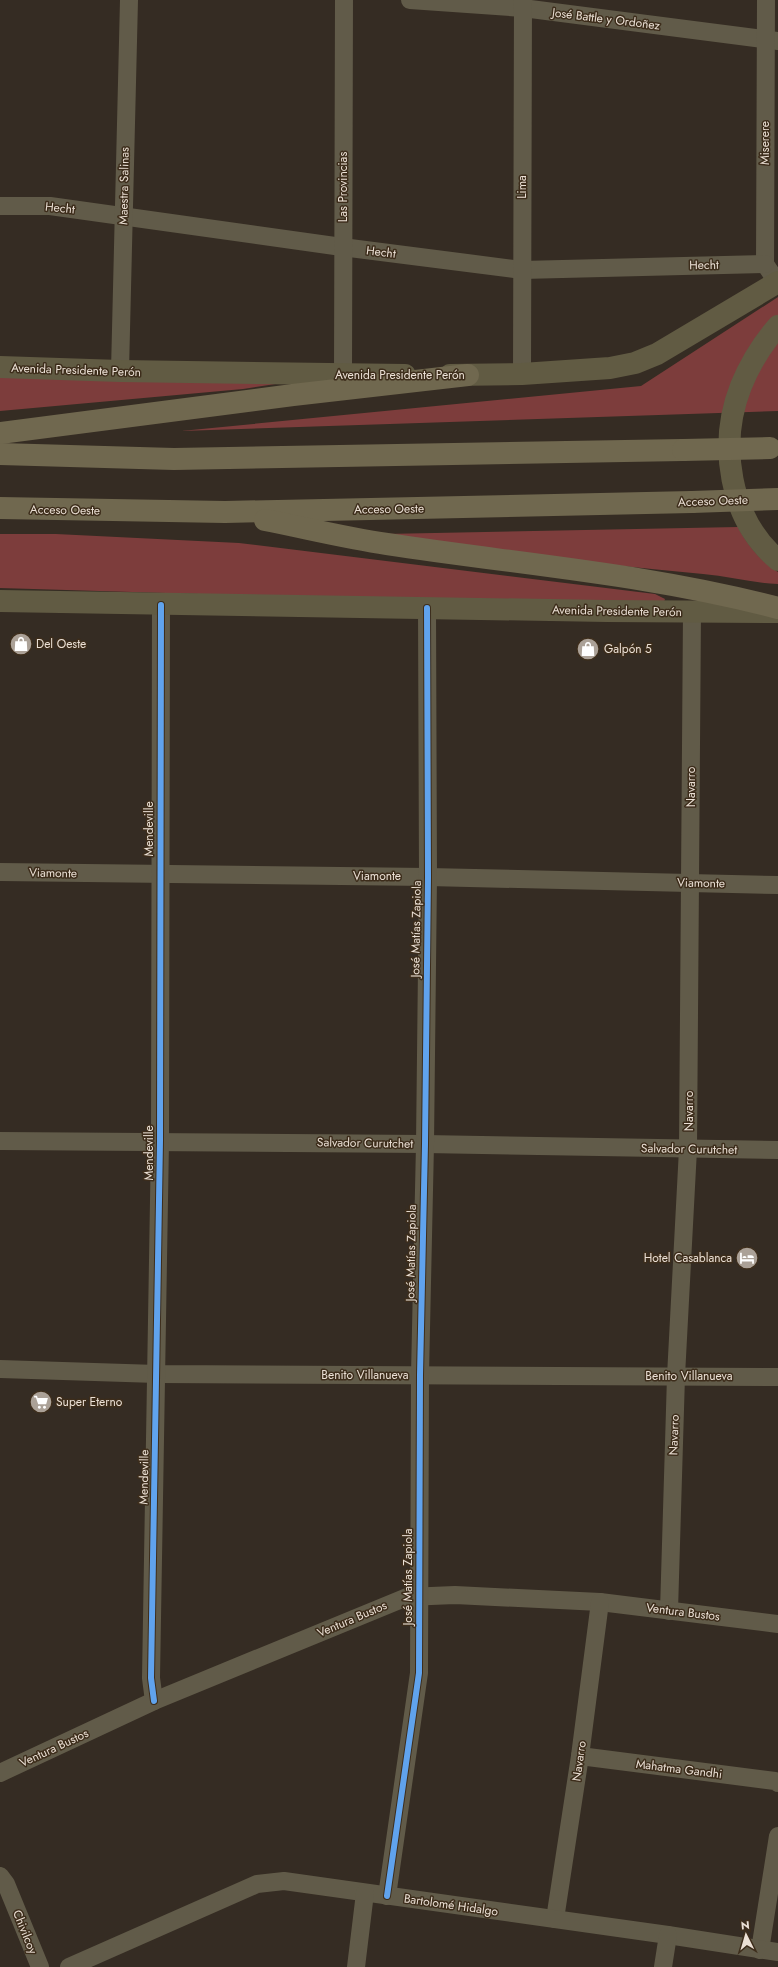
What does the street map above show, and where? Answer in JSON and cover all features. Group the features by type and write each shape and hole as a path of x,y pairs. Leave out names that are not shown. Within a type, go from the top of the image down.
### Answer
{"highway":[{"path":"0,432 293,395 468,375"},
{"path":"0,454 174,459 774,447"},
{"name":"Acceso Oeste","path":"0,508 225,512 778,499"},
{"path":"225,512 385,544 615,576 736,597 778,608"}],"street":[{"name":"Maestra Salinas","path":"120,371 129,0"},
{"name":"Las Provincias","path":"343,374 342,247 344,0"},
{"name":"José Battle y Ordoñez","path":"410,0 523,4 772,41"},
{"name":"Miserere","path":"765,264 772,41 766,0"},
{"name":"Lima","path":"522,374 523,4"},
{"name":"Hecht","path":"0,206 50,206 342,247 522,270 765,264"},
{"path":"765,264 777,282"},
{"name":"Avenida Presidente Perón","path":"0,367 120,371 468,375 522,374 610,368 635,363 657,354 777,282"},
{"path":"778,326 750,367 741,387 734,412 730,449 732,475 742,514 758,540 778,560"},
{"name":"Avenida Presidente Perón","path":"0,601 161,605 778,612"},
{"name":"Mendeville","path":"154,1701 151,1678 160,1142 159,874 161,605"},
{"name":"José Matías Zapiola","path":"387,1896 419,1673 420,1375 425,1144 428,877 427,608"},
{"name":"Navarro","path":"668,1611 676,1376 688,1148 692,611"},
{"name":"Viamonte","path":"0,872 428,877 778,885"},
{"name":"Salvador Curutchet","path":"0,1142 425,1144 778,1150"},
{"name":"Benito Villanueva","path":"0,1369 157,1374 778,1377"},
{"name":"Ventura Bustos","path":"0,1773 154,1701 396,1600 407,1597 455,1595 600,1602 778,1624"},
{"name":"Navarro","path":"555,1919 580,1756 600,1602"},
{"name":"Mahatma Gandhi","path":"580,1756 775,1781 778,1783"},
{"path":"760,1950 778,1836"},
{"name":"Chivilcoy","path":"0,1876 6,1884 40,1967"},
{"name":"Bartolomé Hidalgo","path":"69,1967 257,1884 284,1881 778,1952"},
{"path":"356,1967 364,1893"},
{"path":"663,1967 668,1935"}],"shaded area":[{"path":"778,297 778,411 181,431 641,386"},
{"path":"0,373 308,379 243,389 0,411"},
{"path":"738,527 755,552 778,572 778,584 712,575 583,562 463,547 384,534"},
{"path":"0,534 56,534 239,543 655,594 665,599 664,602 261,596 0,588"}],"cycle path":[{"path":"154,1701 151,1678 160,1141 161,605"},
{"path":"387,1896 419,1673 420,1375 425,1144 428,877 427,608"}],"place":[{"name":"Del Oeste","path":"21,644"},
{"name":"Galpón 5","path":"588,649"},
{"name":"Hotel Casablanca","path":"747,1258"},
{"name":"Super Eterno","path":"41,1402"}]}
